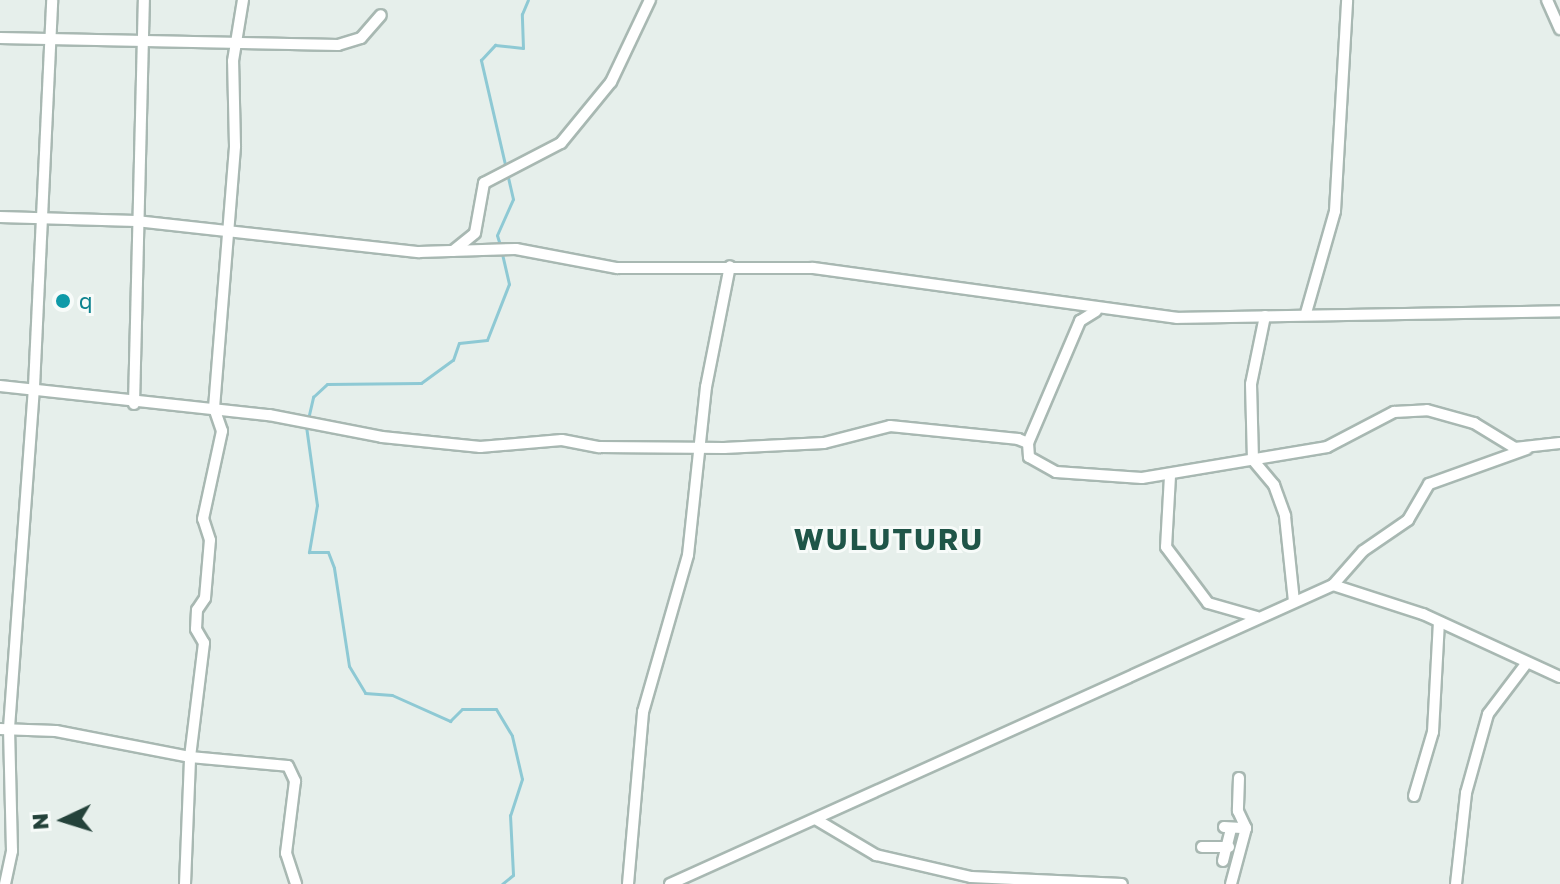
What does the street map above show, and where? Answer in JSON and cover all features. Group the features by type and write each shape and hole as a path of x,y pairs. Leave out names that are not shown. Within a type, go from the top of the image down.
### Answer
{"street":[{"path":"5,884 12,851 4,729 34,387 52,0"},
{"path":"134,404 136,221 144,0"},
{"path":"185,884 190,757 204,643 196,629 210,540 203,519 206,483 219,463 222,431 214,408 224,232 235,146 234,47 243,0"},
{"path":"453,251 475,233 484,183 561,143 611,82 650,0"},
{"path":"1306,313 1335,211 1347,0"},
{"path":"1547,0 1560,29"},
{"path":"0,38 50,38 143,46 234,47 352,42 381,15"},
{"path":"0,217 136,221 224,232 453,251 509,249 617,268 730,266 983,287 1096,311 1265,316 1306,313 1395,318 1560,311"},
{"path":"628,884 643,712 688,555 706,387 730,266"},
{"path":"1096,311 1080,321 1028,443 1029,457 1056,472 1170,476 1327,447 1394,412 1427,410 1474,423 1510,447 1528,448"},
{"path":"1265,316 1251,384 1253,460 1274,485 1285,516 1294,602"},
{"path":"0,386 34,387 134,404 214,408 480,447 562,440 599,447 824,443 890,426 1028,443"},
{"path":"670,884 1333,585 1363,551 1408,520 1429,484 1528,448 1560,443"},
{"path":"1170,476 1166,547 1208,603 1257,617"},
{"path":"1333,585 1439,622 1560,677"},
{"path":"1414,796 1433,732 1439,622"},
{"path":"1456,884 1466,793 1484,725 1526,664"},
{"path":"4,729 56,731 190,757 288,766 295,781 286,853 296,884"},
{"path":"1231,884 1246,828 1238,811 1239,778"},
{"path":"817,820 876,855 971,877 1122,884"},
{"path":"1223,861 1229,847 1227,828 1246,828"},
{"path":"1202,847 1229,847"}],"waterway":[{"path":"500,245 497,235 513,199 481,60 495,45 523,48 522,14 528,0"},
{"path":"308,419 313,397 327,384 421,383 453,360 459,343 487,340 509,284 502,253"},
{"path":"306,426 317,505 309,552 328,552 334,568 349,666 365,693 392,695 450,721 462,709 496,709 512,736 522,779 510,815 513,875 502,884"}],"place":[{"name":"q","path":"63,301"}],"district":[{"name":"WULUTURU","path":"889,539"}]}
